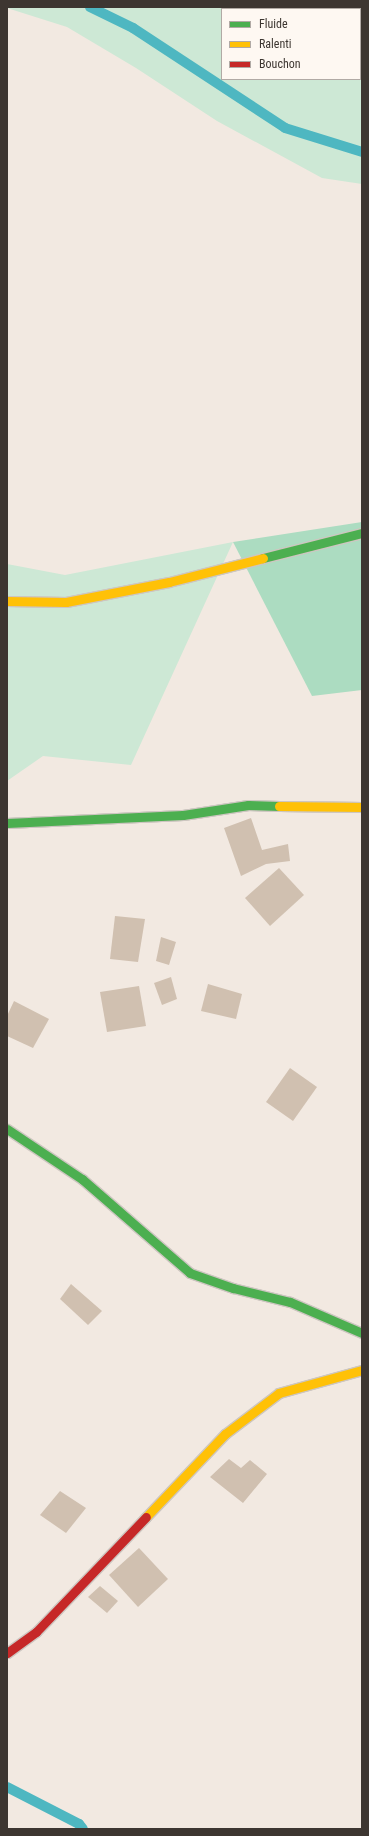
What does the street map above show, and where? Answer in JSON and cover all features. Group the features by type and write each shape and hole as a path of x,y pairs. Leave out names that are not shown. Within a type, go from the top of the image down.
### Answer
{"main road":[{"path":"7,601 66,602 169,582 362,533"},
{"path":"7,823 183,815 248,805 362,807"},
{"path":"7,1128 82,1179 190,1273 233,1288 290,1302 362,1333"},
{"path":"7,1653 36,1632 225,1434 279,1393 362,1370"}],"green space":[{"path":"255,7 264,8 221,8 221,80 361,80 361,22 362,184 322,178 217,121 136,68 67,27 7,8"},
{"path":"362,522 362,690 312,696 233,542"},
{"path":"233,542 131,765 43,756 7,781 7,564 65,575"}],"building":[{"path":"251,818 262,850 288,844 290,861 266,864 241,876 224,828"},
{"path":"279,868 304,895 270,926 245,898"},
{"path":"115,916 145,919 138,962 110,959"},
{"path":"161,937 176,942 169,965 156,961"},
{"path":"171,977 177,999 162,1005 154,983"},
{"path":"208,984 242,994 236,1019 201,1011"},
{"path":"139,986 146,1026 107,1032 100,992"},
{"path":"14,1001 49,1019 33,1048 7,1036 7,1016"},
{"path":"290,1068 317,1087 293,1121 266,1102"},
{"path":"71,1284 102,1311 88,1325 60,1299"},
{"path":"229,1459 241,1468 250,1460 267,1474 243,1503 210,1477"},
{"path":"60,1491 86,1508 66,1533 40,1515"},
{"path":"139,1548 168,1579 138,1607 109,1575"},
{"path":"100,1586 118,1601 107,1613 88,1597"}],"waterway":[{"path":"90,7 133,28 285,128 362,152"},
{"path":"7,1787 79,1824 83,1829"}],"traffic: fast":[{"path":"263,558 362,533"},
{"path":"7,823 183,815 248,805 279,806"},
{"path":"7,1129 82,1179 190,1273 233,1288 290,1302 362,1333"}],"traffic: slow":[{"path":"7,601 66,602 169,582 263,558"},
{"path":"279,806 362,807"},
{"path":"146,1517 225,1434 279,1393 362,1370"}],"traffic: jam":[{"path":"7,1653 36,1632 146,1517"}]}
